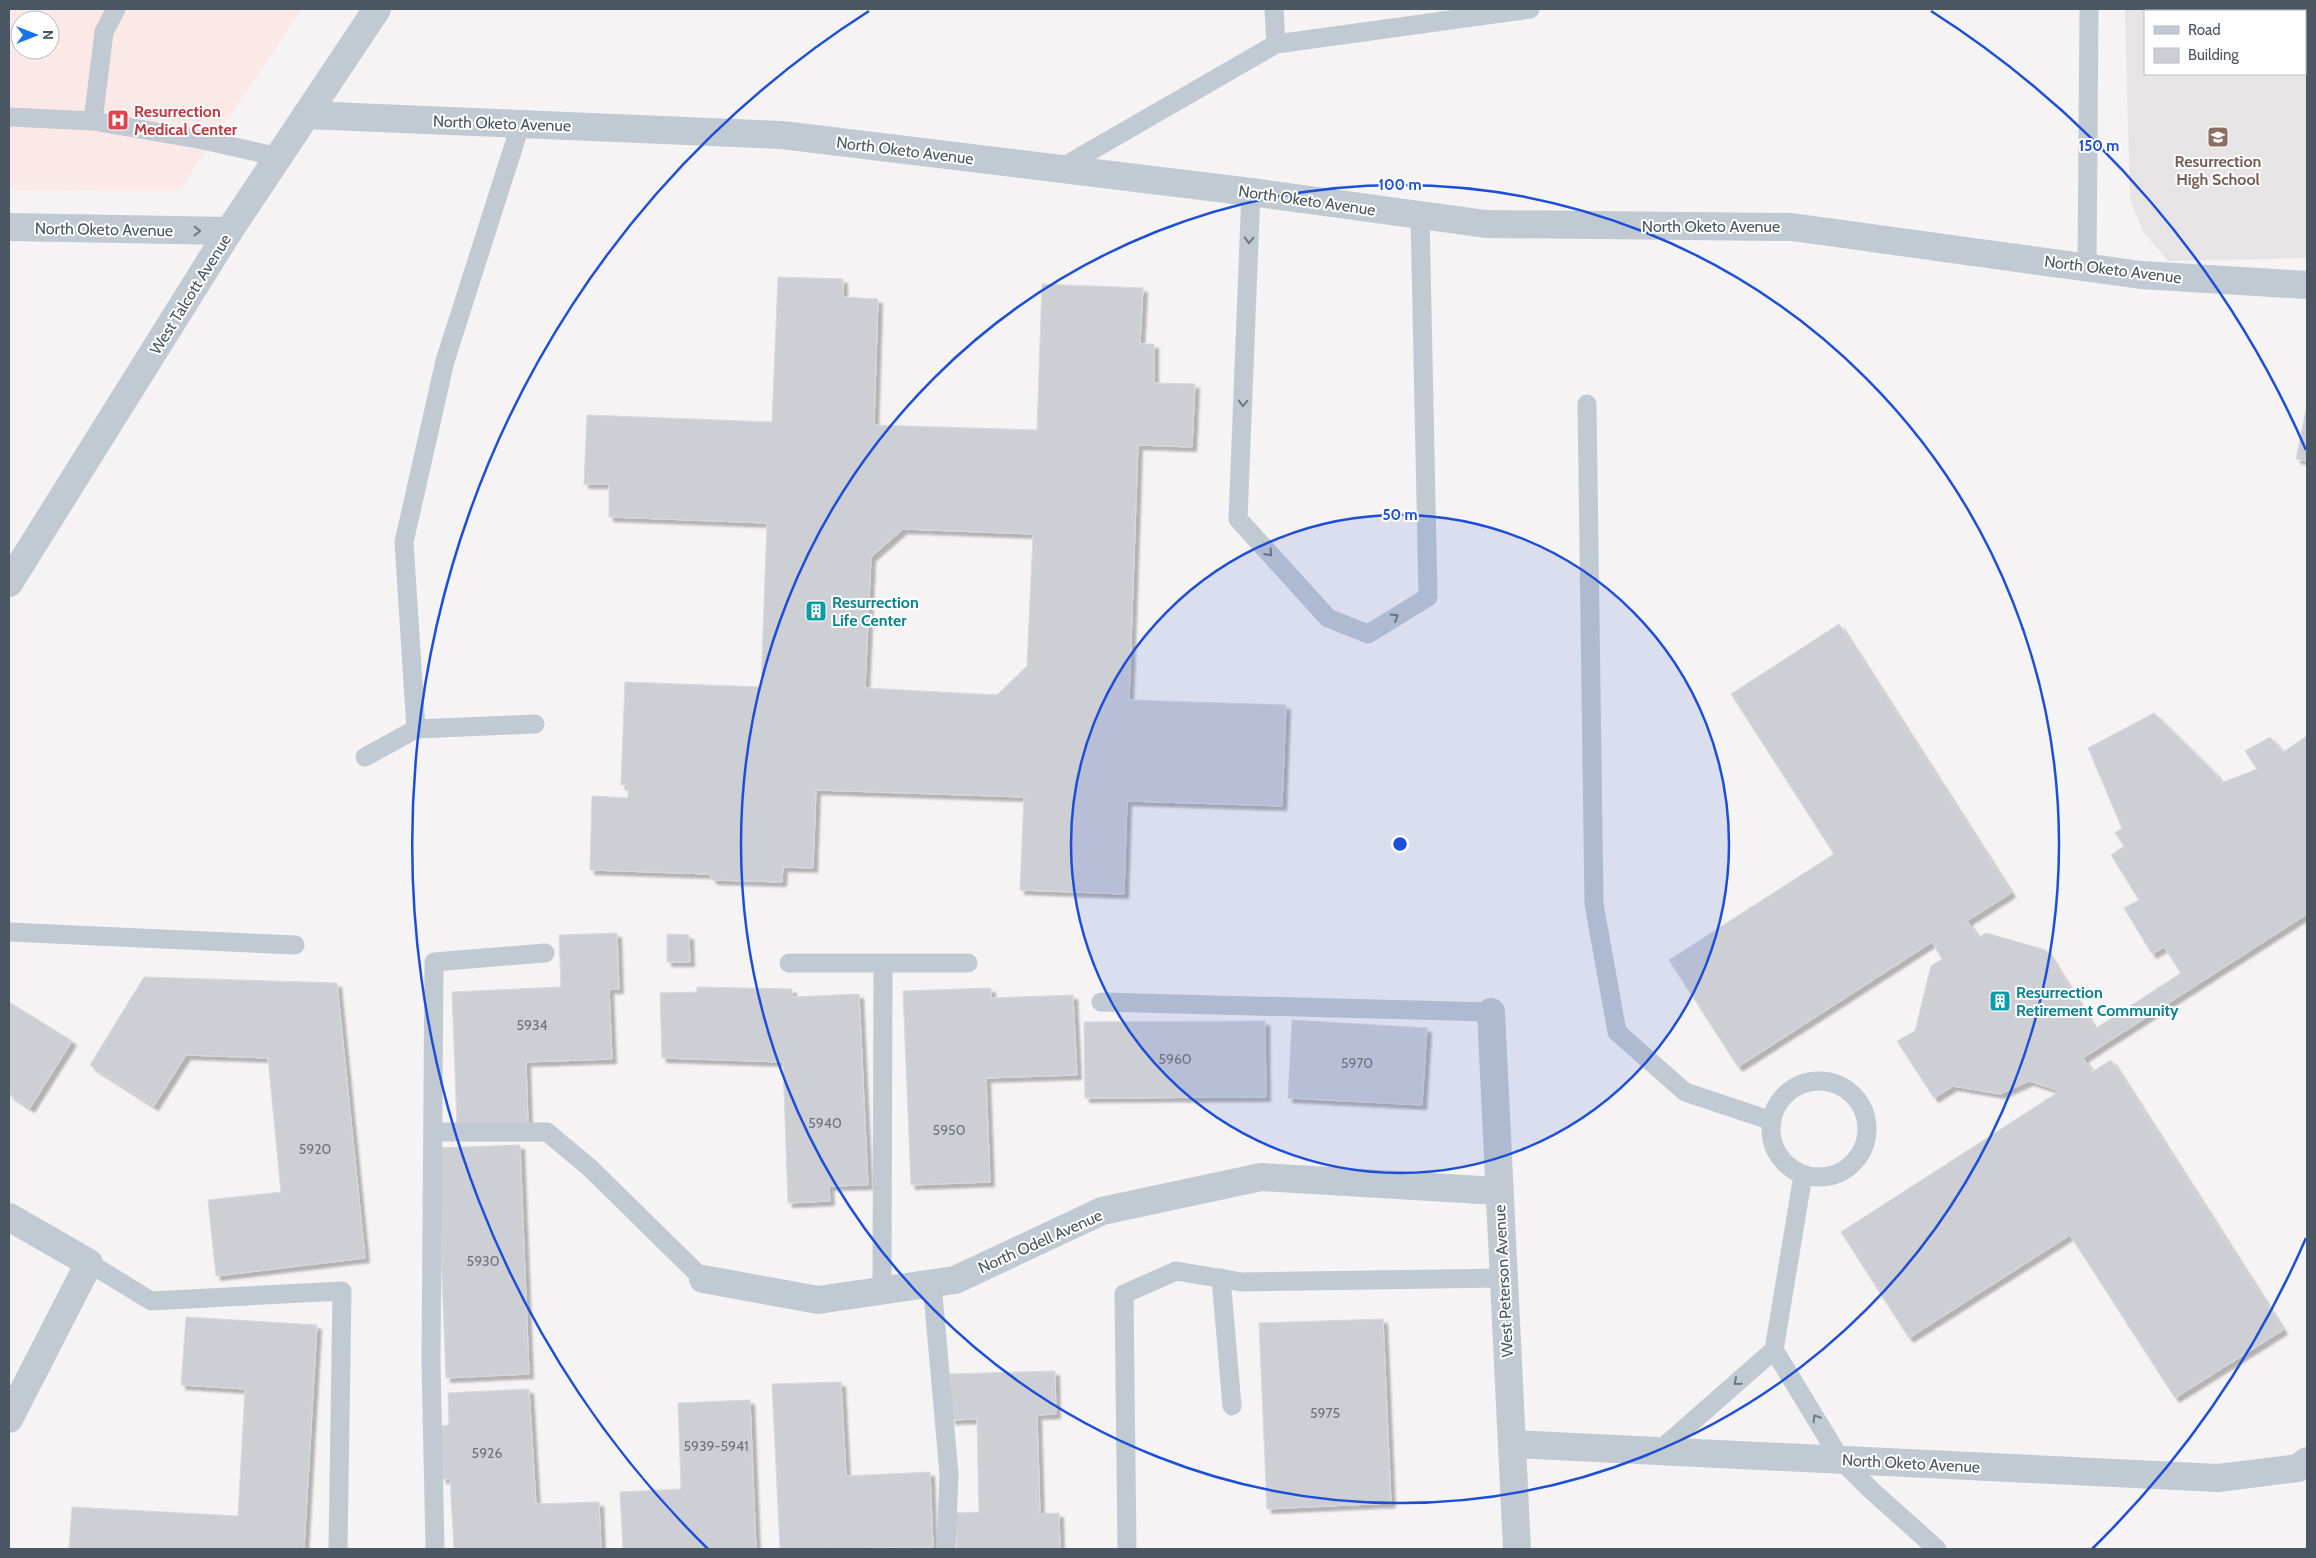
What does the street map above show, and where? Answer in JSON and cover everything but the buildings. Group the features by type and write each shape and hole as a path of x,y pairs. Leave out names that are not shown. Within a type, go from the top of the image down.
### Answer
{"street":[{"name":"West Talcott Avenue","path":"9,584 230,231 376,9"},
{"name":"North Oketo Avenue","path":"306,115 782,135 1251,192 1486,224 1792,226 2141,275 2307,285"},
{"name":"North Oketo Avenue","path":"9,227 230,231"},
{"name":"West Peterson Avenue","path":"1491,1012 1498,1191 1517,1549"},
{"name":"North Odell Avenue","path":"703,1280 818,1300 955,1280 1102,1211 1261,1177 1498,1191"},
{"path":"9,1216 89,1262 9,1419"},
{"name":"North Oketo Avenue","path":"1512,1444 2218,1478 2298,1468 2307,1461"}],"lane":[{"path":"93,121 104,32 116,9"},
{"path":"1274,9 1276,44"},
{"path":"1061,168 1276,44 1530,9"},
{"path":"2087,268 2088,9"},
{"path":"9,117 93,121 203,140 278,157"},
{"path":"416,729 404,542 445,361 521,123"},
{"path":"1251,192 1238,519 1328,618 1368,634 1428,597 1420,215"},
{"path":"1588,404 1594,904 1618,1032 1685,1092 1772,1121"},
{"path":"365,757 416,729 535,724"},
{"path":"9,932 295,945"},
{"path":"435,1549 431,1361 434,962 545,953"},
{"path":"789,963 968,963"},
{"path":"882,1290 883,963"},
{"path":"1101,1002 1491,1012"},
{"path":"1819,1081 1836,1084 1850,1092 1861,1105 1866,1121 1866,1138 1861,1153 1850,1166 1836,1175 1819,1178 1803,1175 1789,1166 1778,1153 1772,1138 1772,1121 1778,1105 1788,1092 1803,1084 1819,1081"},
{"path":"433,1132 547,1132 590,1168 703,1280"},
{"path":"1659,1451 1774,1350 1803,1175"},
{"path":"89,1262 151,1301 342,1291 338,1549"},
{"path":"1126,1549 1124,1294 1176,1271 1242,1282 1503,1278"},
{"path":"1221,1278 1232,1406"},
{"path":"932,1283 949,1474 946,1549"},
{"path":"1774,1350 1841,1460 1936,1549"}],"shaded area":[{"name":"Resurrection Medical Center","path":"9,9 302,9 179,191 9,190"},
{"name":"Resurrection High School","path":"2125,9 2307,9 2307,258 2168,261 2144,233 2130,200"}],"place":[{"name":"Resurrection Medical Center","path":"118,120"},
{"name":"Resurrection High School","path":"2218,137"},
{"name":"Resurrection Life Center","path":"816,611"},
{"name":"Resurrection Retirement Community","path":"2000,1001"}]}
